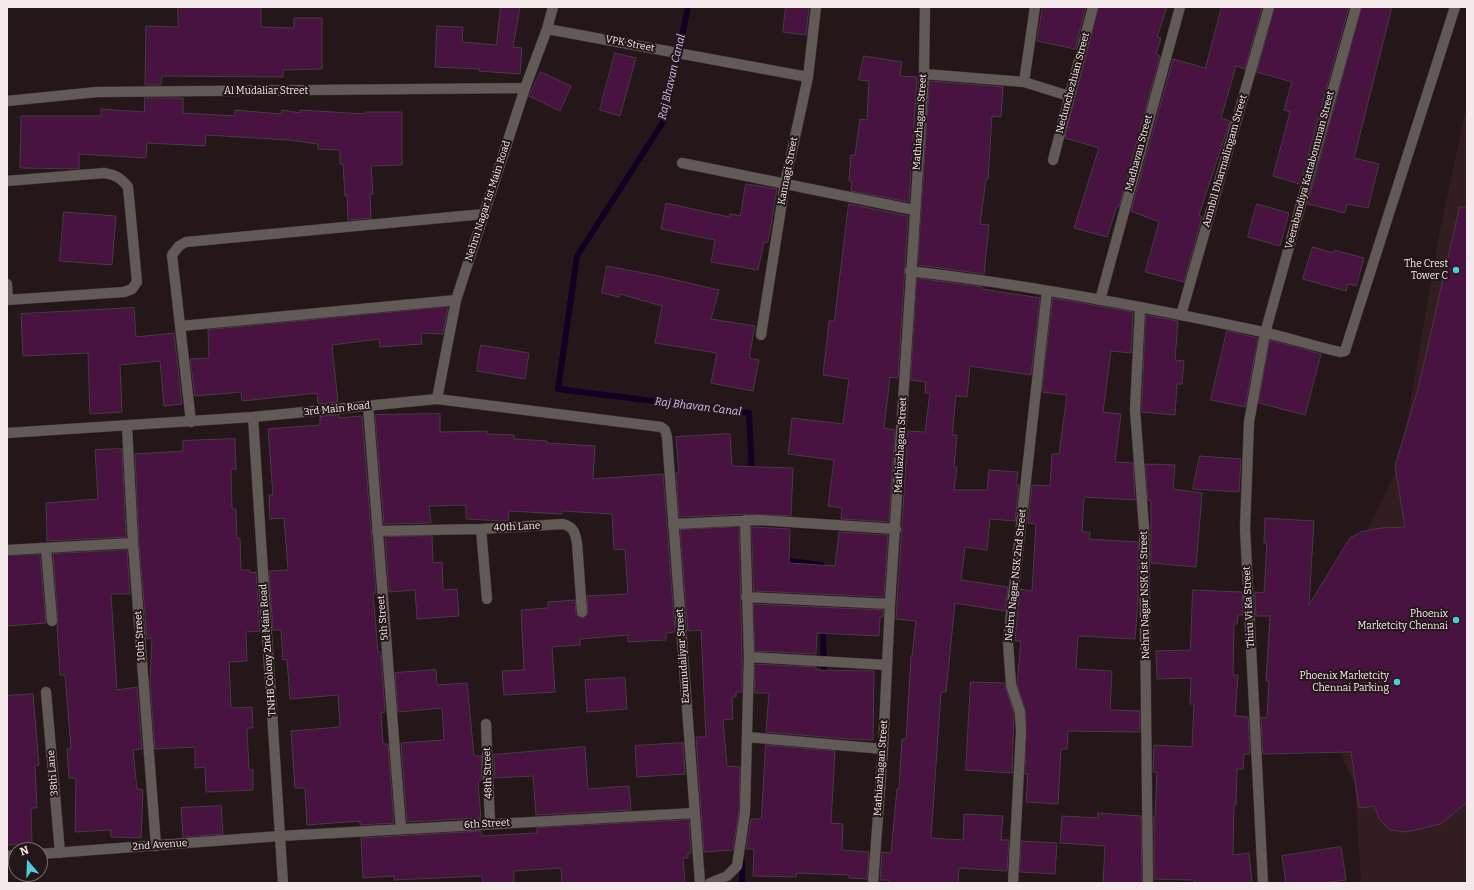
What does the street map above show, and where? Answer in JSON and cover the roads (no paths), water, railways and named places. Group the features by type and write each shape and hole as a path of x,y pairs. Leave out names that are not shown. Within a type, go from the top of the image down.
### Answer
{"street":[{"name":"Nehru Nagar 1st Main Road","path":"437,399 456,300 525,88 547,29 553,7"},
{"name":"Kannagi Street","path":"761,335 785,183 808,77 816,7"},
{"name":"Mathiazhagan Street","path":"873,883 883,749 910,270 924,74 925,7"},
{"path":"1024,82 1035,7"},
{"name":"Nedunchezhian Street","path":"1053,160 1093,7"},
{"name":"Madhavan Street","path":"1100,300 1180,7"},
{"name":"Amnbil Dharmalingam Street","path":"1181,315 1269,7"},
{"name":"Veerabandiya Kattabomman Street","path":"1265,333 1356,7"},
{"path":"910,270 997,281 1181,315 1265,333 1333,350 1345,351 1455,7"},
{"name":"VPK Street","path":"547,29 808,77"},
{"path":"924,74 1024,82 1069,96"},
{"name":"Al Mudaliar Street","path":"7,101 97,92 525,88"},
{"path":"682,163 914,210"},
{"path":"7,180 104,173 115,175 122,180 128,187 137,282 132,289 124,292 8,300 7,284"},
{"path":"191,422 172,255 179,246 186,242 484,214"},
{"name":"Nehru Nagar NSK 2nd Street","path":"1013,883 1021,731 1020,712 1011,684 1008,642 1047,291"},
{"path":"181,326 456,300"},
{"name":"Nehru Nagar NSK 1st Street","path":"1140,308 1135,410 1144,550 1148,883"},
{"name":"Thiru Vi Ka Street","path":"1263,883 1245,528 1249,422 1265,333"},
{"name":"3rd Main Road","path":"7,433 191,422 437,399 654,426 665,430"},
{"name":"5th Street","path":"368,406 376,531 400,829"},
{"name":"TNHB Colony 2nd Main Road","path":"253,417 283,883"},
{"name":"10th Street","path":"127,426 133,543 156,846"},
{"name":"Ezumudaliyar Street","path":"665,430 667,437 700,883"},
{"path":"710,883 727,876 737,866 745,812 749,657 746,597 745,520"},
{"path":"673,524 745,520 896,529"},
{"name":"40th Lane","path":"376,531 481,529 564,524 570,526 575,533 577,543 582,612"},
{"path":"481,529 487,599"},
{"path":"7,550 133,543"},
{"path":"46,548 52,621"},
{"path":"746,597 890,604"},
{"path":"749,657 887,666"},
{"name":"38th Lane","path":"46,692 60,853"},
{"name":"48th Street","path":"486,724 490,823"},
{"path":"747,737 883,749"},
{"name":"6th Street","path":"280,836 490,823 694,813"},
{"name":"2nd Avenue","path":"48,854 280,836"}],"waterway":[{"name":"Raj Bhavan Canal","path":"688,7 665,119 577,256 558,389 749,413 752,473"},
{"name":"Raj Bhavan Canal","path":"782,560 821,565 821,573"},
{"name":"Raj Bhavan Canal","path":"823,626 824,678"},
{"name":"Raj Bhavan Canal","path":"742,860 742,883"}],"place":[{"name":"The Crest Tower C","path":"1456,270"},
{"name":"Phoenix Marketcity Chennai","path":"1456,620"},
{"name":"Phoenix Marketcity Chennai Parking","path":"1397,682"}]}
